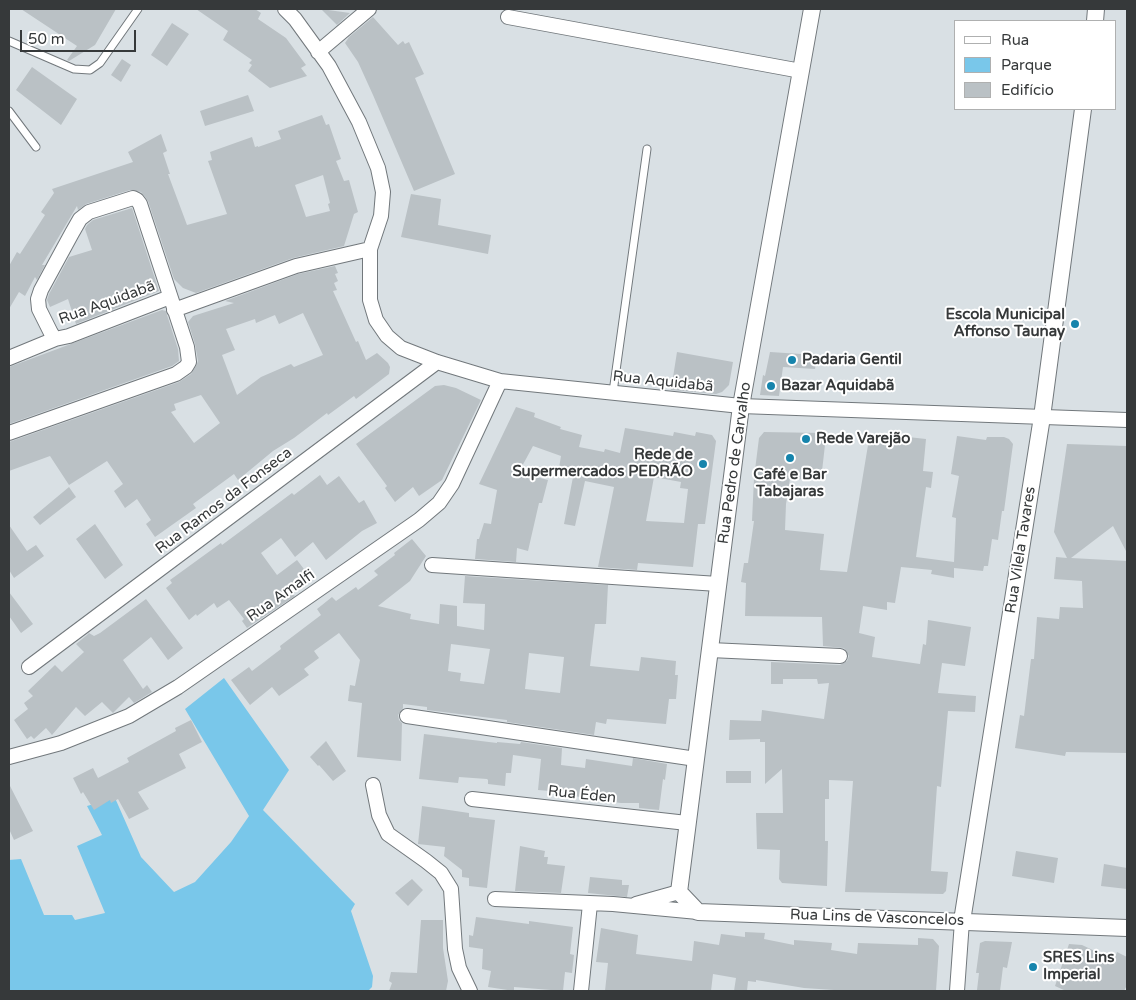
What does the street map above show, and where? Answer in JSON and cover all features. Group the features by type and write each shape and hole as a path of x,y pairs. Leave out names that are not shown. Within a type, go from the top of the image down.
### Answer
{"street":[{"name":"Rua Aquidabã","path":"285,9 295,19 329,66 359,122 378,168 383,192 381,216 370,249 370,300 376,320 387,336 401,348 437,362 500,381 741,406 1127,420"},
{"path":"318,52 369,9"},
{"name":"Rua Pedro de Carvalho","path":"679,892 741,406 812,9"},
{"path":"508,17 801,71"},
{"name":"Rua Vilela Tavares","path":"957,991 962,921 1042,417 1083,110"},
{"name":"Rua Aquidabã","path":"9,433 182,371 189,362 189,355 172,304 140,204 133,198 89,212 80,219 38,298 39,309 50,333 55,339 69,336 172,304 296,266 370,249"},
{"path":"9,358 55,339"},
{"name":"Rua Ramos da Fonseca","path":"29,667 437,362"},
{"name":"Rua Amalfi","path":"9,757 61,743 130,716 178,687 419,520 439,503 452,484 500,381"},
{"path":"432,565 718,584"},
{"path":"710,650 840,656"},
{"path":"407,716 696,760"},
{"path":"373,785 379,815 388,834 441,873 451,890 455,949 459,968 470,991"},
{"name":"Rua Éden","path":"472,799 687,823"},
{"path":"679,892 698,912"},
{"name":"Rua Lins de Vasconcelos","path":"628,906 679,892"},
{"name":"Rua Lins de Vasconcelos","path":"495,899 628,906 698,912 1127,928"},
{"path":"581,991 590,904"}],"lane":[{"path":"9,41 74,69 90,70 100,63 138,9"},
{"path":"9,111 36,147"},
{"path":"613,392 647,149"}],"green space":[{"path":"224,678 289,770 263,810 355,904 351,911 373,976 372,987 368,991 9,991 9,860 21,859 44,915 72,915 75,920 105,913 77,846 102,835 87,806 115,798 141,857 174,892 195,882 231,842 249,816 185,709"}],"building":[{"path":"21,9 116,9 95,45 69,61 67,60 77,46"},
{"path":"196,9 255,9 261,13 258,19 286,38 306,65 301,68 307,76 270,88 248,71 252,65 249,63 252,60 223,40 228,31"},
{"path":"321,9 350,13 337,25"},
{"path":"373,17 398,45 403,41 405,44 409,42 424,74 415,78 455,174 414,191 358,62 345,43 349,37"},
{"path":"172,23 189,34 167,66 151,55"},
{"path":"122,59 131,65 121,82 111,75"},
{"path":"32,67 77,99 61,125 16,90"},
{"path":"248,95 254,111 205,126 200,111"},
{"path":"322,115 326,125 329,124 341,159 336,161 344,181 349,180 358,212 354,214 344,246 293,258 196,293 183,288 174,279 148,201 141,192 130,190 86,204 78,210 77,206 42,265 45,265 37,280 35,277 25,296 19,292 9,309 9,266 17,252 20,254 45,215 41,212 54,193 52,189 133,162 128,152 161,134 167,151 163,153 170,174 168,174 187,225 227,214 208,161 212,160 210,152 252,137 255,147 258,147 281,139 278,131","holes":["323,175 330,203 328,204 330,211 306,217 295,185"]},
{"path":"411,194 441,199 438,225 491,235 488,254 401,237"},
{"path":"132,208 159,291 76,324 68,299 50,307 47,300 49,294 69,257 92,250 85,229 87,225 93,220"},
{"path":"335,266 338,273 335,274 338,281 334,283 337,290 333,291 356,342 358,341 366,360 377,353 388,363 390,367 389,374 356,399 354,396 328,415 327,413 273,451 238,480 234,474 193,504 196,508 155,537 146,524 151,520 137,499 125,508 114,491 123,484 107,461 69,485 50,456 9,471 9,442 179,382 191,374 198,361 188,322 193,316 234,303 225,301 298,274","holes":["303,313 323,355 294,367 291,364 261,377 237,395 222,355 235,350 226,329 255,319 256,323 275,315 279,324","201,395 220,423 194,443 171,412 176,410 174,404"]},
{"path":"162,310 166,311 178,349 179,361 172,366 9,424 9,367"},
{"path":"677,352 733,362 729,385 722,392 716,394 671,390"},
{"path":"770,352 817,355 815,369 783,367 779,396 760,395 763,375 765,376"},
{"path":"444,385 456,388 481,400 442,480 419,496 413,487 395,502 385,488 387,486 356,444 435,386"},
{"path":"516,407 535,413 534,417 561,427 560,429 582,435 579,447 604,452 605,449 620,453 625,428 673,436 674,432 695,436 696,432 712,435 716,441 705,524 698,524 693,567 638,563 637,570 598,567 614,487 585,481 575,526 564,524 573,477 558,474 561,456 533,446 520,470 532,476 548,480 542,503 539,503 528,551 517,548 516,562 475,559 477,539 479,539 484,523 491,524 497,490 479,484","holes":["654,477 681,482 680,488 688,489 684,523 646,521"]},
{"path":"764,432 822,433 823,436 826,436 821,480 790,479 786,504 785,530 824,534 820,570 847,572 869,439 907,443 908,437 926,439 923,471 933,472 931,488 926,487 916,557 954,562 956,518 952,517 959,476 951,474 957,436 986,440 987,437 1004,437 1013,444 1004,511 1002,511 998,540 992,539 988,566 984,566 983,571 954,568 954,578 931,574 932,570 901,567 895,603 887,602 887,610 863,606 859,633 875,637 872,657 920,664 923,644 926,645 928,620 971,627 965,666 942,663 938,693 976,696 975,712 948,711 941,787 937,786 931,871 948,872 946,891 943,894 845,892 853,781 829,780 829,799 825,799 825,841 828,841 827,886 782,883 779,879 780,850 757,849 756,813 783,813 782,769 765,784 765,742 760,742 760,739 729,740 730,720 761,721 762,710 824,719 829,683 818,684 817,679 783,679 783,684 771,684 771,662 840,665 847,661 849,656 844,648 823,646 822,617 745,616 746,583 741,582 744,563 748,563 754,521 752,521 754,478 759,438"},
{"path":"1067,444 1127,446 1127,553 1113,526 1071,558 1127,561 1127,753 1066,752 1065,756 1015,748 1020,715 1024,716 1031,659 1034,659 1037,617 1059,619 1060,607 1083,608 1082,581 1054,579 1056,557 1067,558 1054,532"},
{"path":"320,475 327,485 339,476 359,503 364,500 377,523 362,531 326,560 313,542 295,557 281,538 261,553 277,575 297,560 307,573 296,581 301,588 293,594 295,596 247,628 242,621 244,619 229,600 217,608 214,603 189,620 166,588 172,583 170,580"},
{"path":"69,487 76,497 40,525 33,517"},
{"path":"95,524 123,565 105,579 76,539"},
{"path":"9,525 27,551 36,545 44,556 14,578 9,570"},
{"path":"412,539 426,556 410,581 378,606 411,614 410,619 439,624 440,604 457,606 457,626 484,630 485,604 463,603 465,576 608,585 606,624 595,624 590,666 639,671 641,657 676,661 675,675 678,675 676,699 669,699 666,724 607,719 606,724 596,722 594,735 507,722 507,720 427,710 427,707 403,704 403,708 398,715 402,723 401,761 357,757 362,703 348,701 350,685 355,686 360,660 339,633 314,651 319,658 304,669 309,675 279,696 272,687 250,705 231,680 249,667 252,671 281,649 280,646 321,615 317,609 332,597 336,601 356,587 358,590 378,575 374,571 395,555 394,553","holes":["451,644 490,649 484,684 460,681 461,673 448,671","529,653 564,657 560,693 525,689"]},
{"path":"9,592 33,624 21,633 9,616"},
{"path":"146,599 183,648 168,660 151,637 123,660 143,689 147,685 152,692 134,703 129,697 113,713 102,702 85,716 76,707 52,735 46,728 34,739 31,736 27,739 14,720 28,709 24,703 33,696 28,691 55,665 62,672 84,652 76,644 89,633 94,636 100,633"},
{"path":"191,720 202,742 179,754 186,768 138,792 149,809 129,819 118,799 111,803 110,800 94,810 83,792 81,794 73,778 93,768 98,778 129,762 127,758 176,731 175,728"},
{"path":"424,734 497,743 520,744 521,742 562,748 561,765 585,768 586,759 632,766 633,758 667,764 659,810 639,808 639,803 621,803 581,798 560,795 561,792 538,790 541,759 513,755 511,773 506,773 505,786 488,784 487,779 459,777 458,783 419,779"},
{"path":"326,741 346,771 333,781 310,757"},
{"path":"726,771 751,771 751,783 726,783"},
{"path":"9,784 33,831 14,840 9,829"},
{"path":"422,806 469,813 469,817 495,820 487,888 469,886 469,878 462,877 462,870 444,856 445,847 418,844"},
{"path":"520,846 545,851 544,857 548,857 547,864 565,866 561,893 515,891"},
{"path":"1016,851 1058,858 1054,883 1012,876"},
{"path":"1104,864 1127,868 1127,889 1101,886"},
{"path":"590,877 622,880 622,885 629,885 627,897 588,893"},
{"path":"412,879 423,890 408,906 395,893"},
{"path":"476,917 529,924 529,921 573,927 570,954 574,955 572,973 565,972 563,991 514,987 514,991 488,987 491,971 482,969 483,949 469,947 469,935 473,936"},
{"path":"421,920 443,920 443,948 448,981 446,991 389,991 392,983 389,981 391,972 417,973"},
{"path":"601,928 638,935 636,954 692,961 694,941 719,945 721,934 745,937 745,932 765,933 764,939 794,945 794,940 832,943 831,950 857,954 858,943 918,945 918,938 933,939 939,946 936,991 849,991 804,988 756,980 756,982 748,981 747,991 734,991 736,978 713,974 711,991 605,991 608,963 596,962"},
{"path":"985,941 1012,942 1007,968 1003,967 1000,991 977,990 979,973 976,973 980,943"},
{"path":"1069,944 1082,945 1114,960 1117,952 1127,957 1127,985 1124,991 1066,991 1055,986"}],"place":[{"name":"Escola Municipal Affonso Taunay","path":"1075,324"},
{"name":"Padaria Gentil","path":"792,360"},
{"name":"Bazar Aquidabã","path":"771,386"},
{"name":"Rede Varejão","path":"806,439"},
{"name":"Café e Bar Tabajaras","path":"790,458"},
{"name":"Rede de Supermercados PEDRÃO","path":"703,464"},
{"name":"SRES Lins Imperial","path":"1033,967"}]}
